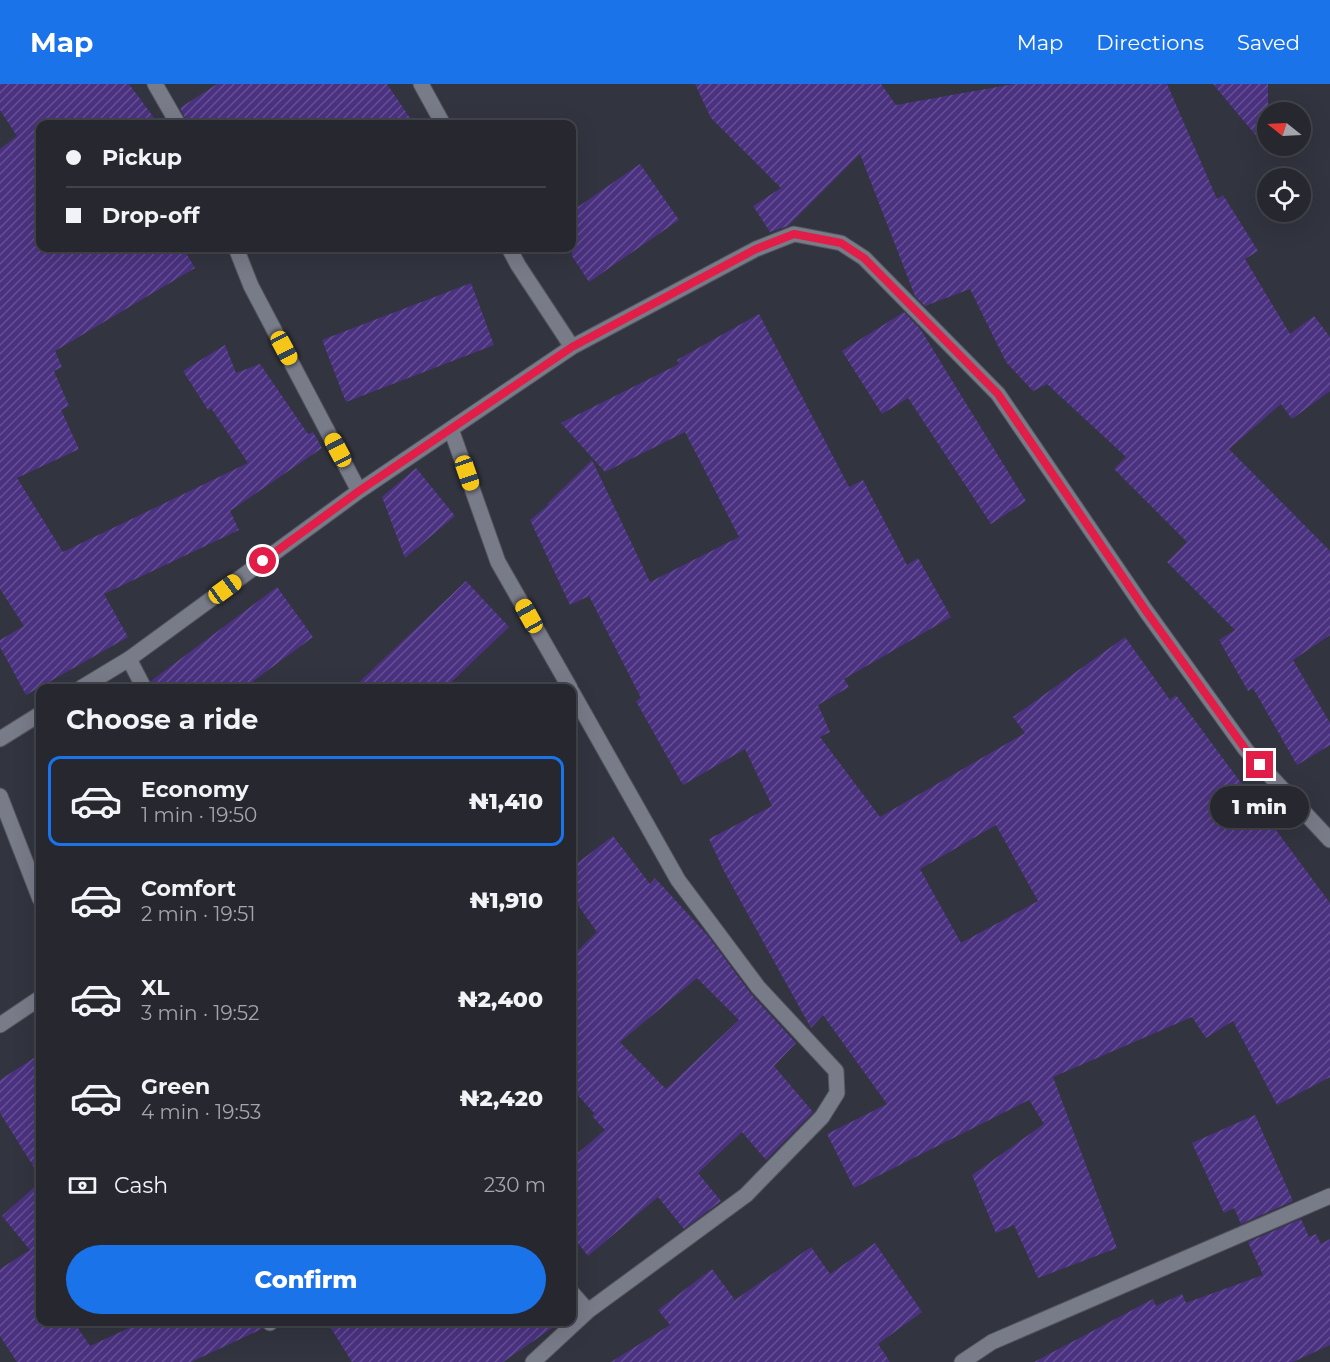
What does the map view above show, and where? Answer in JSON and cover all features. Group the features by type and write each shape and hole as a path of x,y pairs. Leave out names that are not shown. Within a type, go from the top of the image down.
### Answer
{"street":[{"path":"155,84 176,120"},
{"path":"421,84 441,120"},
{"path":"88,684 129,659 359,491 572,347 756,249 794,234 841,243 864,258 998,394 1146,611 1246,750 1330,840"},
{"path":"238,252 251,286 359,491"},
{"path":"511,252 572,347"},
{"path":"451,429 498,562 568,684"},
{"path":"129,659 142,684"},
{"path":"576,699 678,880 758,987 836,1071 837,1093 822,1117 746,1195 576,1322"},
{"path":"0,739 36,716"},
{"path":"0,796 36,889"},
{"path":"0,1025 36,1001"},
{"path":"962,1362 992,1342 1330,1196"},
{"path":"576,1298 588,1311"},
{"path":"533,1362 572,1326"}],"building":[{"path":"0,84 129,84 156,120 36,120 36,252 185,252 195,268 55,351 62,367 54,371 69,406 61,410 79,449 17,478 63,552 248,463 211,408 208,410 183,371 225,345 236,373 260,364 308,434 313,432 322,448 230,511 239,530 104,594 128,637 45,684 36,684 36,689 26,695 0,647 0,640 24,626 0,589 0,149 17,136 0,110"},
{"path":"217,84 387,84 411,120 186,120 180,108"},
{"path":"695,84 881,84 896,105 1014,84 1167,84 1217,199 1223,195 1258,251 1245,259 1290,334 1314,316 1330,337 1330,391 1292,419 1281,404 1229,449 1330,551 1330,635 1293,660 1330,723 1330,745 1297,765 1253,688 1248,691 1219,640 1235,630 1167,562 1187,542 1114,469 1126,457 1047,384 1033,391 1006,362 970,289 925,306 915,296 860,154 788,226 770,232 753,206 781,188 711,118"},
{"path":"1213,84 1268,84 1268,102 1257,102 1257,137"},
{"path":"640,164 679,220 589,282 572,256 572,252 576,252 576,208"},
{"path":"471,283 494,345 346,402 322,340"},
{"path":"904,312 921,330 1026,501 991,524 908,398 882,414 842,351"},
{"path":"759,314 849,487 863,480 907,565 918,558 951,617 844,679 849,687 818,705 830,732 820,737 880,817 1025,733 1013,717 1125,637 1170,700 1176,695 1330,903 1330,1077 1277,1105 1233,1021 1206,1038 1192,1017 1053,1077 1117,1248 1038,1278 1014,1225 996,1233 972,1175 1044,1124 1029,1100 854,1188 827,1134 887,1104 823,1015 811,1028 725,873 709,839 772,806 745,749 683,785 636,701 641,698 589,596 570,605 530,520 592,460 650,582 739,537 685,432 605,472 561,423 679,364 677,360","holes":["996,825 1038,901 961,943 920,869"]},
{"path":"416,468 455,516 405,558 382,497"},
{"path":"466,581 509,627 449,684 357,684"},
{"path":"277,587 313,637 249,684 152,684 151,681"},
{"path":"613,836 650,884 655,878 708,936 751,994 796,1043 774,1066 813,1112 766,1160 742,1132 698,1173 721,1201 684,1229 658,1197 588,1256 576,1241 576,1155 605,1130 592,1116 595,1114 576,1093 576,952 597,932 576,903 576,864","holes":["697,978 739,1020 666,1089 620,1042"]},
{"path":"36,1057 36,1171 0,1113 0,1080"},
{"path":"1255,1115 1293,1201 1241,1224 1234,1208 1224,1213 1192,1143"},
{"path":"36,1186 36,1326 77,1326 90,1346 133,1326 261,1326 262,1329 191,1362 17,1362 0,1336 0,1269 30,1250 2,1216"},
{"path":"1301,1219 1309,1237 1316,1234 1321,1244 1330,1239 1330,1345 1293,1362 1034,1362 1153,1299 1156,1306 1182,1294 1186,1303 1263,1275 1248,1242"},
{"path":"875,1243 922,1312 878,1344 890,1362 611,1362 670,1325 658,1310 712,1269 735,1300 811,1247 830,1274"},
{"path":"330,1326 555,1326 503,1362 352,1362"}],"route":[{"path":"263,561 359,491 572,347 756,249 794,234 841,243 864,258 998,394 1146,611 1246,750 1260,765"}]}
